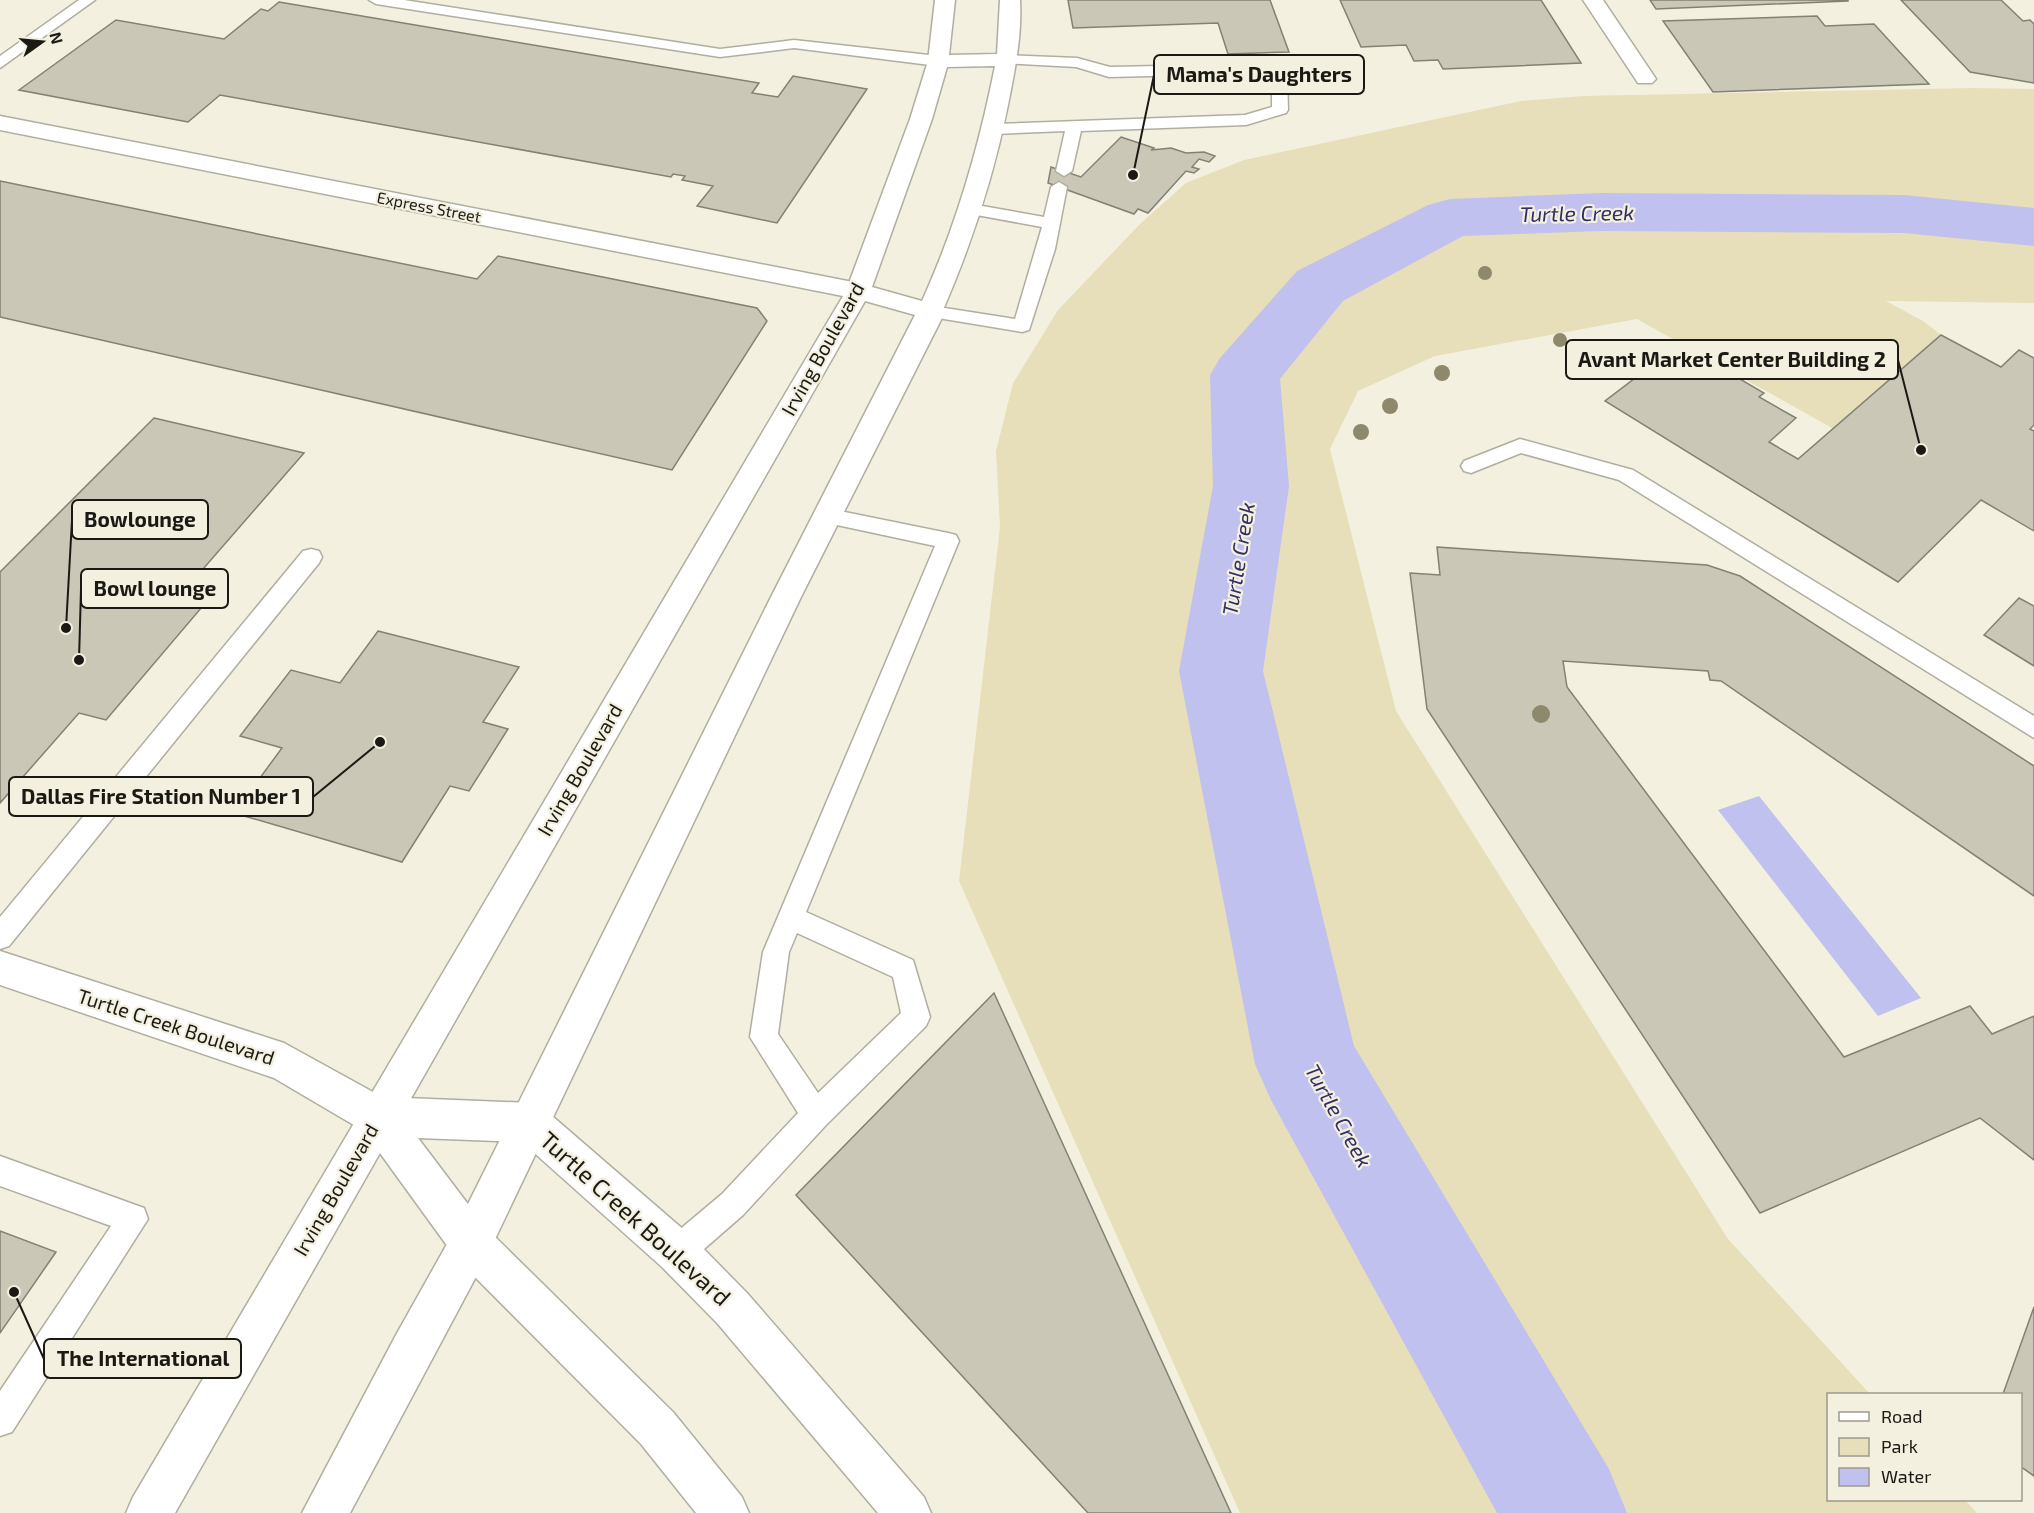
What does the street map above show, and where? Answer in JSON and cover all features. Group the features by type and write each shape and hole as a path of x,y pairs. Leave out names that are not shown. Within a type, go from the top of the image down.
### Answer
{"main road":[{"name":"Irving Boulevard","path":"149,1513 858,291 921,119 938,61 945,0"},
{"path":"325,1513 411,1350 471,1243 825,516 932,312 971,209 995,129 1006,60 1010,0"},
{"path":"1593,0 1645,79"},
{"path":"938,61 1006,60"},
{"name":"Express Street","path":"0,123 858,291 932,312"},
{"name":"Turtle Creek Boulevard","path":"0,968 284,1062 378,1117 471,1243 657,1428 726,1513"},
{"name":"Turtle Creek Boulevard","path":"378,1117 530,1123 677,1252 732,1308 908,1513"}],"lane":[{"path":"0,63 88,0"},
{"path":"376,0 720,53 794,44 938,61"},
{"path":"1006,60 1077,63 1110,72 1304,68"},
{"path":"995,129 1246,120 1280,110 1279,69"},
{"path":"932,312 1022,326 1046,249 1050,223 1074,126"},
{"path":"971,209 1050,223"},
{"path":"1471,466 1520,446 1626,475 2034,728"},
{"path":"816,1115 764,1036 776,952 948,542 825,516"},
{"path":"0,937 310,557"},
{"path":"677,1252 731,1207 816,1115 915,1017 904,969 791,918"},
{"path":"0,1171 134,1219 0,1420"}],"green space":[{"path":"1972,88 2034,89 2034,303 1886,301 1923,321 1941,335 1834,429 1637,319 1435,356 1358,391 1330,449 1396,711 1728,1239 1869,1393 1827,1393 1827,1501 1966,1501 1977,1513 1240,1513 959,881 1000,527 996,451 1013,383 1058,310 1140,224 1186,183 1244,160 1521,101 1583,96"}],"water":[{"path":"1759,796 1921,998 1878,1016 1718,810"}],"building":[{"path":"1068,0 1270,0 1289,52 1228,54 1218,23 1073,28"},
{"path":"1340,0 1541,0 1581,63 1443,69 1438,60 1414,61 1406,45 1361,47"},
{"path":"1650,0 1848,0 1848,1 1656,9"},
{"path":"1901,0 2001,0 2023,21 2030,20 2034,24 2034,83 1970,72"},
{"path":"279,2 759,83 752,93 778,97 793,76 867,89 777,223 697,206 713,186 682,180 685,176 673,174 671,177 220,95 188,122 19,90 116,20 224,39 261,9 268,11"},
{"path":"1817,16 1825,26 1874,24 1929,84 1713,92 1663,21"},
{"path":"1121,137 1154,148 1151,150 1171,148 1186,153 1204,152 1215,156 1209,162 1199,159 1192,167 1199,169 1194,173 1186,171 1148,213 1138,209 1134,214 1048,183 1051,167 1081,177"},
{"path":"0,181 477,279 498,256 757,308 767,321 672,470 0,317"},
{"path":"1941,335 2001,367 2019,350 2034,358 2034,425 2030,429 2034,431 2034,531 1981,500 1898,582 1605,401 1680,344 1764,393 1759,397 1796,418 1769,442 1798,459"},
{"path":"154,418 304,453 176,600 202,607 106,720 79,713 0,803 0,572"},
{"path":"1437,547 1707,565 1740,576 2034,766 2034,896 1721,681 1710,680 1708,671 1563,661 1567,687 1844,1057 1970,1006 1992,1034 2034,1016 2034,1160 1980,1118 1760,1213 1427,709 1410,573 1440,575"},
{"path":"2019,598 2034,606 2034,666 1984,635"},
{"path":"378,631 519,667 483,722 508,729 469,791 450,786 402,862 234,813 282,748 240,736 291,670 340,683"},
{"path":"994,993 1231,1513 1088,1513 796,1195"},
{"path":"0,1231 56,1252 0,1333"},
{"path":"2034,1307 2034,1476 2022,1467 2022,1393 2003,1393"}],"waterway":[{"name":"Turtle Creek","path":"1565,1513 1307,1064 1221,671 1251,486 1245,375 1320,286 1450,218 1601,212 1904,214 2034,227"}],"place":[{"name":"Mama's Daughters","path":"1133,175"},
{"name":"Avant Market Center Building 2","path":"1921,450"},
{"name":"Bowlounge","path":"66,628"},
{"name":"Bowl lounge","path":"79,660"},
{"name":"Dallas Fire Station Number 1","path":"380,742"},
{"name":"The International","path":"14,1292"}]}
